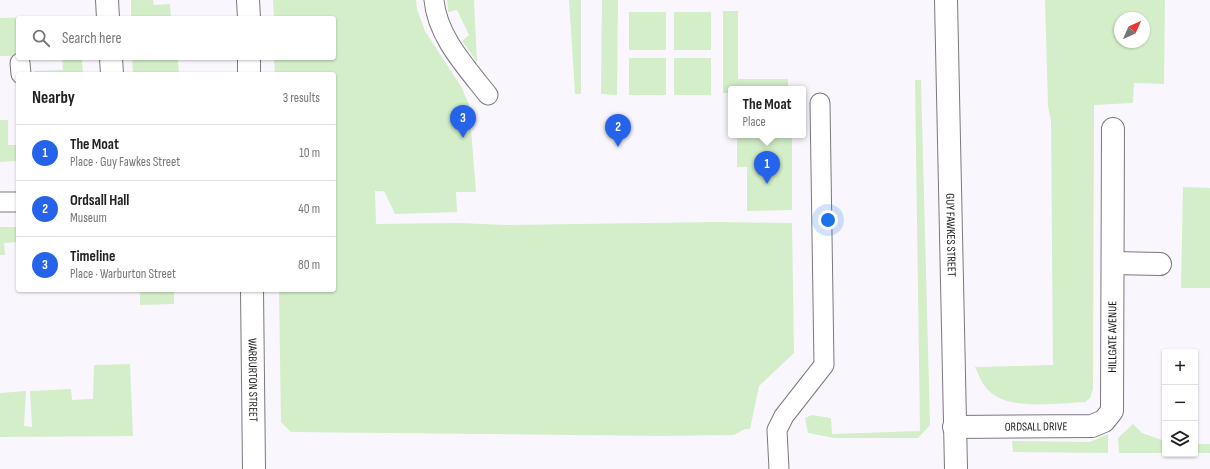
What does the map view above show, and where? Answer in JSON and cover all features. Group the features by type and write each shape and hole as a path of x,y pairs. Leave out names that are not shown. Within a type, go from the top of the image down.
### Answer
{"street":[{"path":"107,0 108,16"},
{"path":"248,0 248,16"},
{"name":"GUY FAWKES STREET","path":"946,0 956,469"},
{"path":"111,60 112,72"},
{"path":"249,60 249,72"},
{"name":"HILLGATE AVENUE","path":"1112,411 1113,129"},
{"path":"1112,263 1160,264"},
{"name":"WARBURTON STREET","path":"252,292 254,469"},
{"name":"ORDSALL DRIVE","path":"954,427 1092,426 1104,421 1112,411"}],"lane":[{"path":"434,0 435,15 458,58 488,94"},
{"path":"779,469 777,430 784,416 824,366 820,103"},
{"path":"0,202 16,202"}],"green space":[{"path":"131,0 153,0 154,5 170,4 171,16 131,16"},
{"path":"273,0 416,0 417,9 425,31 462,88 469,105 476,192 456,192 457,212 395,214 384,191 375,191 376,224 458,223 507,225 717,222 792,223 794,353 759,386 750,429 745,429 734,435 661,436 291,432 281,422 279,292 336,292 336,72 275,72 274,60 336,60 336,16 274,16"},
{"path":"447,0 474,0 477,62 462,41 469,35 457,10 448,12"},
{"path":"569,0 581,0 581,94 575,94"},
{"path":"602,0 618,0 617,95 601,94"},
{"path":"1045,0 1165,0 1164,84 1134,83 1133,103 1094,105 1093,389 1090,398 1085,402 1021,404 998,397 989,391 975,367 1053,365 1051,121 1048,106"},
{"path":"723,11 738,11 738,79 788,79 788,86 728,86 728,93 723,93"},
{"path":"629,12 666,12 666,50 629,50"},
{"path":"674,12 711,12 711,50 674,50"},
{"path":"0,18 16,18 16,56 0,56"},
{"path":"629,58 666,58 666,95 629,95"},
{"path":"674,58 711,58 711,95 674,95"},
{"path":"62,60 82,60 83,72 34,72 34,71 63,70"},
{"path":"132,60 178,60 179,72 133,72"},
{"path":"915,80 921,80 930,425 918,438 834,438 808,433 805,418 812,415 831,418 832,434 920,431"},
{"path":"0,120 8,120 8,145 16,145 16,161 0,162"},
{"path":"737,138 792,138 792,210 747,211 747,167 737,167"},
{"path":"1183,187 1210,188 1210,288 1181,288"},
{"path":"0,227 16,227 16,242 4,243 5,255 0,255"},
{"path":"140,292 174,292 174,304 140,305"},
{"path":"130,364 133,436 0,437 0,393 26,391 24,426 32,427 30,391 71,389 72,400 93,399 94,365"},
{"path":"1133,424 1142,433 1162,440 1162,453 1119,453 1118,438"},
{"path":"1108,434 1108,453 1013,452 1012,441 1090,442"},
{"path":"1198,444 1210,444 1210,453 1198,453"}],"place":[{"name":"Timeline","path":"463,138"},
{"name":"Ordsall Hall","path":"618,147"},
{"name":"The Moat","path":"767,184"}]}
